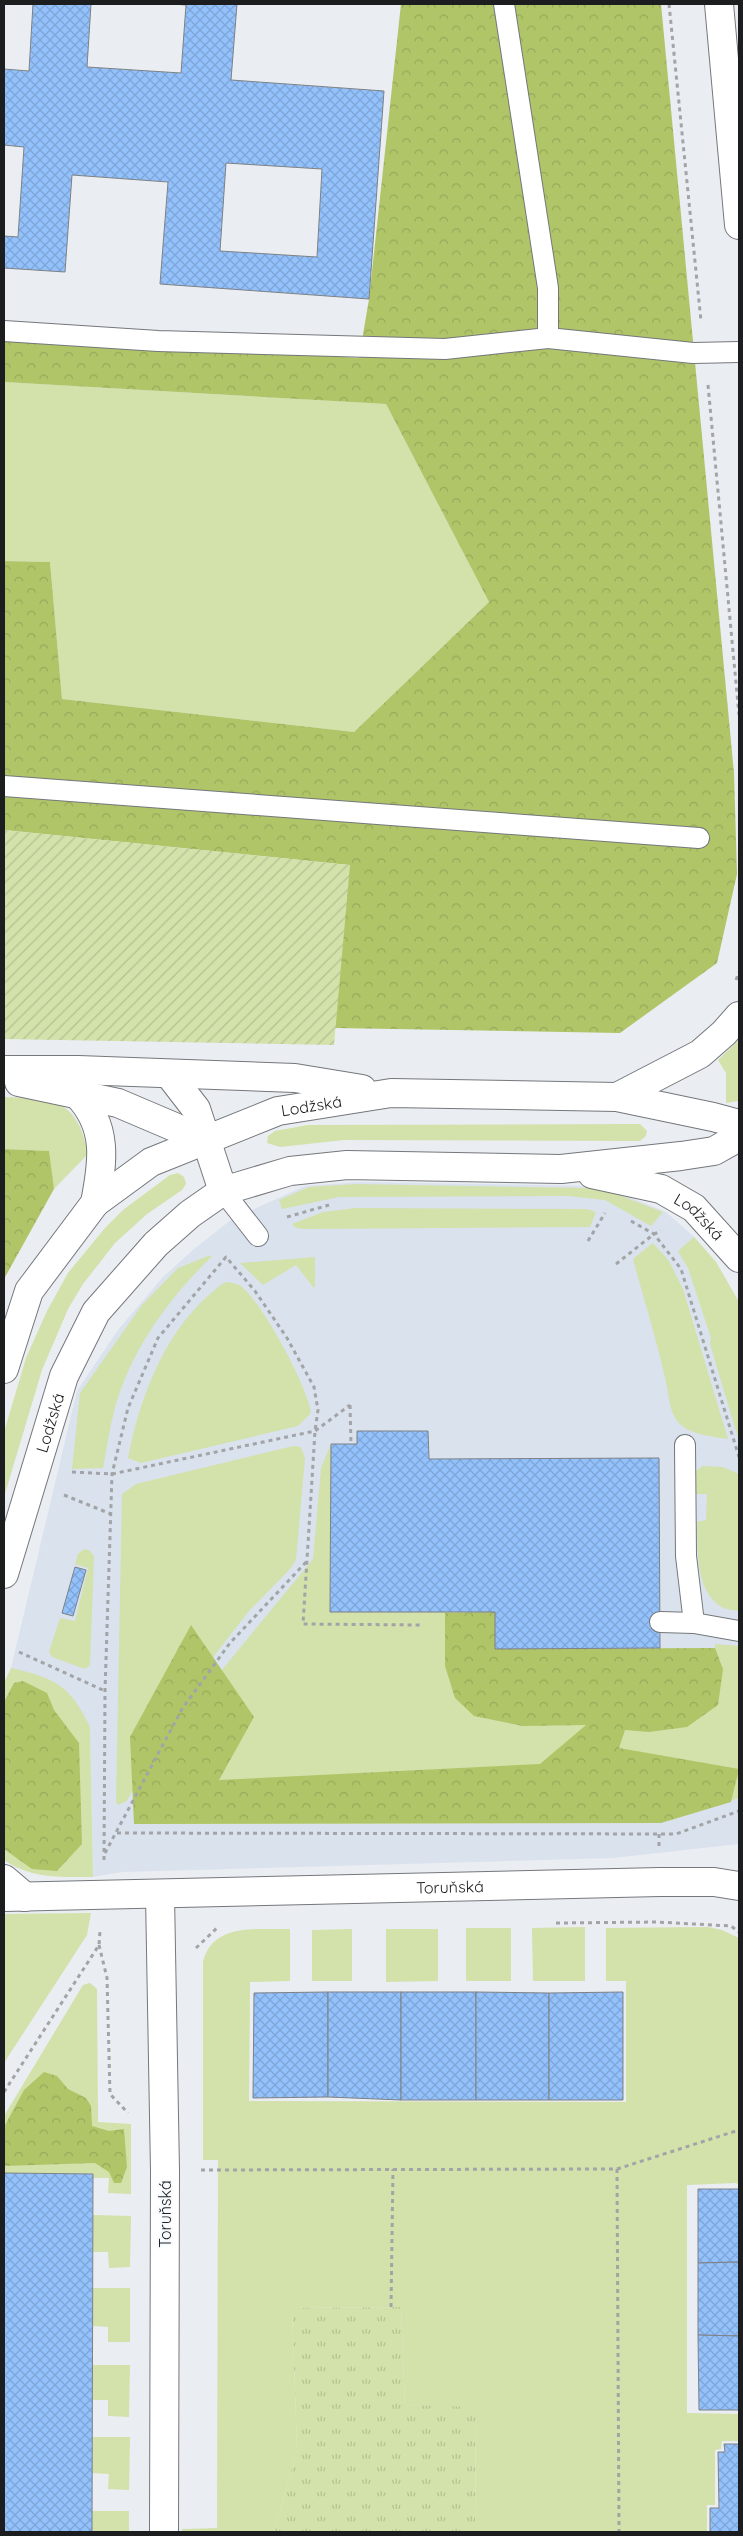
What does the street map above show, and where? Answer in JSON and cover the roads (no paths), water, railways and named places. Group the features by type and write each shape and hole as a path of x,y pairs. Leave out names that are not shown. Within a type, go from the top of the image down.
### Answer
{"street":[{"path":"719,4 739,225"},
{"path":"618,1097 700,1054 724,1033 739,1016"},
{"path":"4,1070 78,1070 296,1078 390,1093"},
{"path":"169,1074 196,1109 223,1191"},
{"path":"4,1080 118,1103 205,1140"},
{"path":"76,1093 88,1105 100,1134 103,1165 95,1203"},
{"name":"Lodžská","path":"4,1369 29,1291 95,1203 151,1162 278,1111 390,1093 618,1097 739,1124"},
{"name":"Lodžská","path":"4,1574 64,1376 96,1312 156,1244 190,1214 223,1191 290,1171 347,1165 561,1169 714,1151 739,1137"},
{"name":"Lodžská","path":"561,1169 661,1189 694,1208 739,1258"},
{"path":"4,1879 14,1897"},
{"name":"Toruňská","path":"14,1897 660,1882 714,1882 739,1886"},
{"name":"Toruňská","path":"160,1895 165,2171 164,2532"}],"lane":[{"path":"504,4 548,288 548,338"},
{"path":"4,331 158,341 445,349 548,338 704,353 739,352"},
{"path":"4,786 699,838"},
{"path":"223,1191 258,1236"},
{"path":"685,1445 686,1556 694,1624"},
{"path":"660,1622 739,1630"}]}
